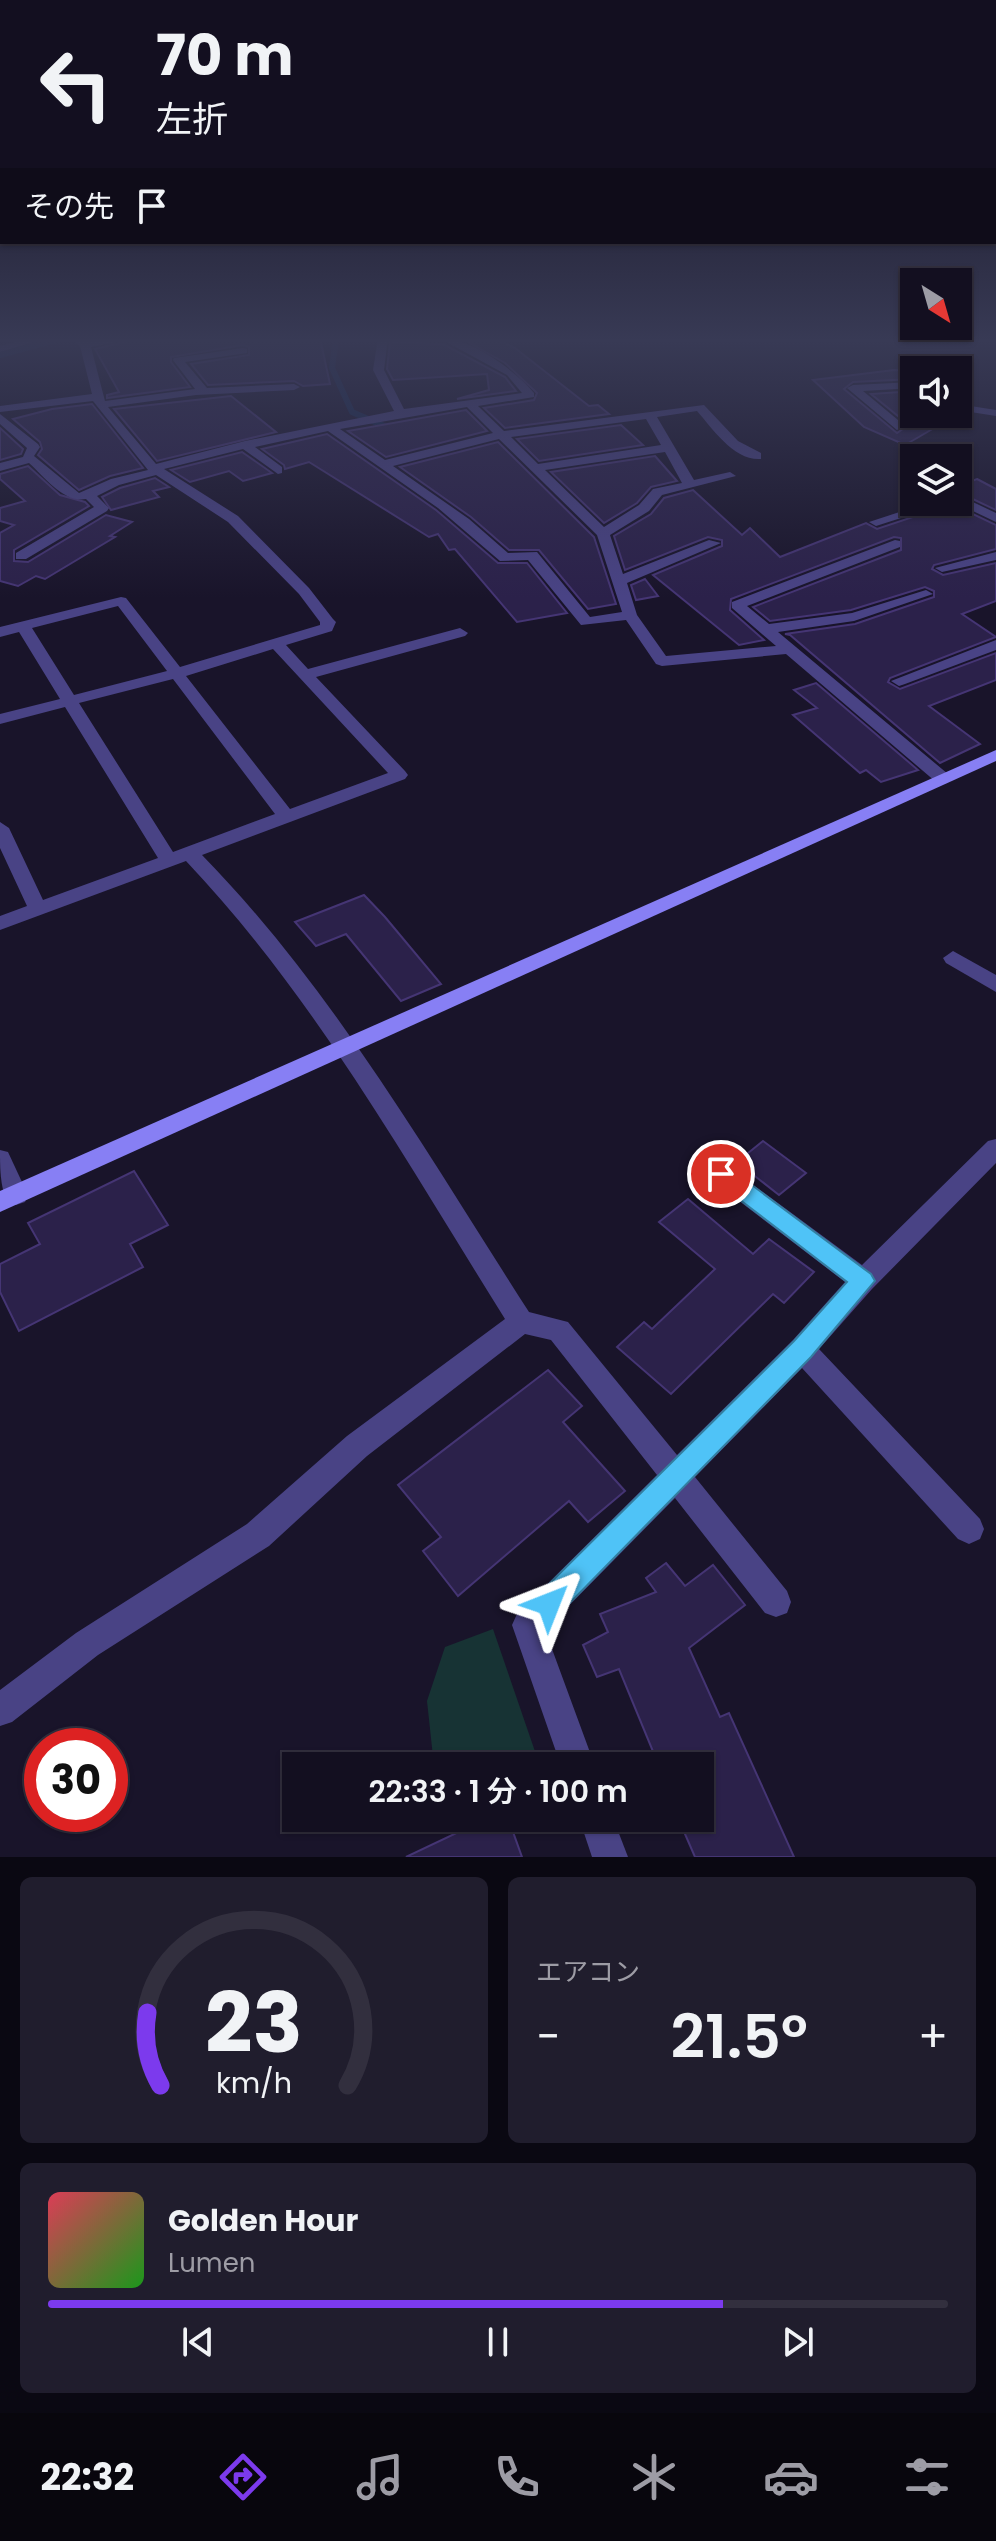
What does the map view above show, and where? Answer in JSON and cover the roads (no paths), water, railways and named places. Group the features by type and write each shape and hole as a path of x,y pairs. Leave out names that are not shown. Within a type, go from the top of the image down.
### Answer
{"street":[{"path":"8,425 34,447 28,456 77,497 156,469 245,445 342,425"},
{"path":"0,719 178,673 327,628 328,622 304,591 233,519 176,485 156,469 119,425"},
{"path":"491,425 603,534 630,615 662,661 789,649"},
{"path":"381,465 501,435 578,425"},
{"path":"655,425 690,485"},
{"path":"716,425 734,444 757,456"},
{"path":"330,427 381,465 473,525 505,558 532,555 586,622 630,615"},
{"path":"245,445 278,470"},
{"path":"536,468 668,448"},
{"path":"0,467 31,459"},
{"path":"603,534 644,508 658,492 730,476"},
{"path":"21,556 102,508 89,495"},
{"path":"972,506 996,518"},
{"path":"876,522 900,515"},
{"path":"619,581 714,543"},
{"path":"895,544 737,605 942,778"},
{"path":"942,568 996,556"},
{"path":"765,629 854,617 926,594"},
{"path":"0,632 121,601 286,816"},
{"path":"23,626 70,700 180,857 244,910 346,1047 521,1322 559,1330 776,1602"},
{"path":"308,674 460,633"},
{"path":"0,923 399,775 308,674 277,645"},
{"path":"899,681 996,645"},
{"path":"0,1159 8,1198 996,755"},
{"path":"0,828 38,909"},
{"path":"953,958 996,985"},
{"path":"573,1752 528,1625 676,1478 802,1349 863,1281 996,1148"},
{"path":"721,1174 863,1281"},
{"path":"0,1710 87,1644 258,1535 357,1446 521,1322"},
{"path":"802,1349 969,1529"},
{"path":"601,1832 610,1857"}],"waterway":[{"path":"381,425 391,429"}]}
